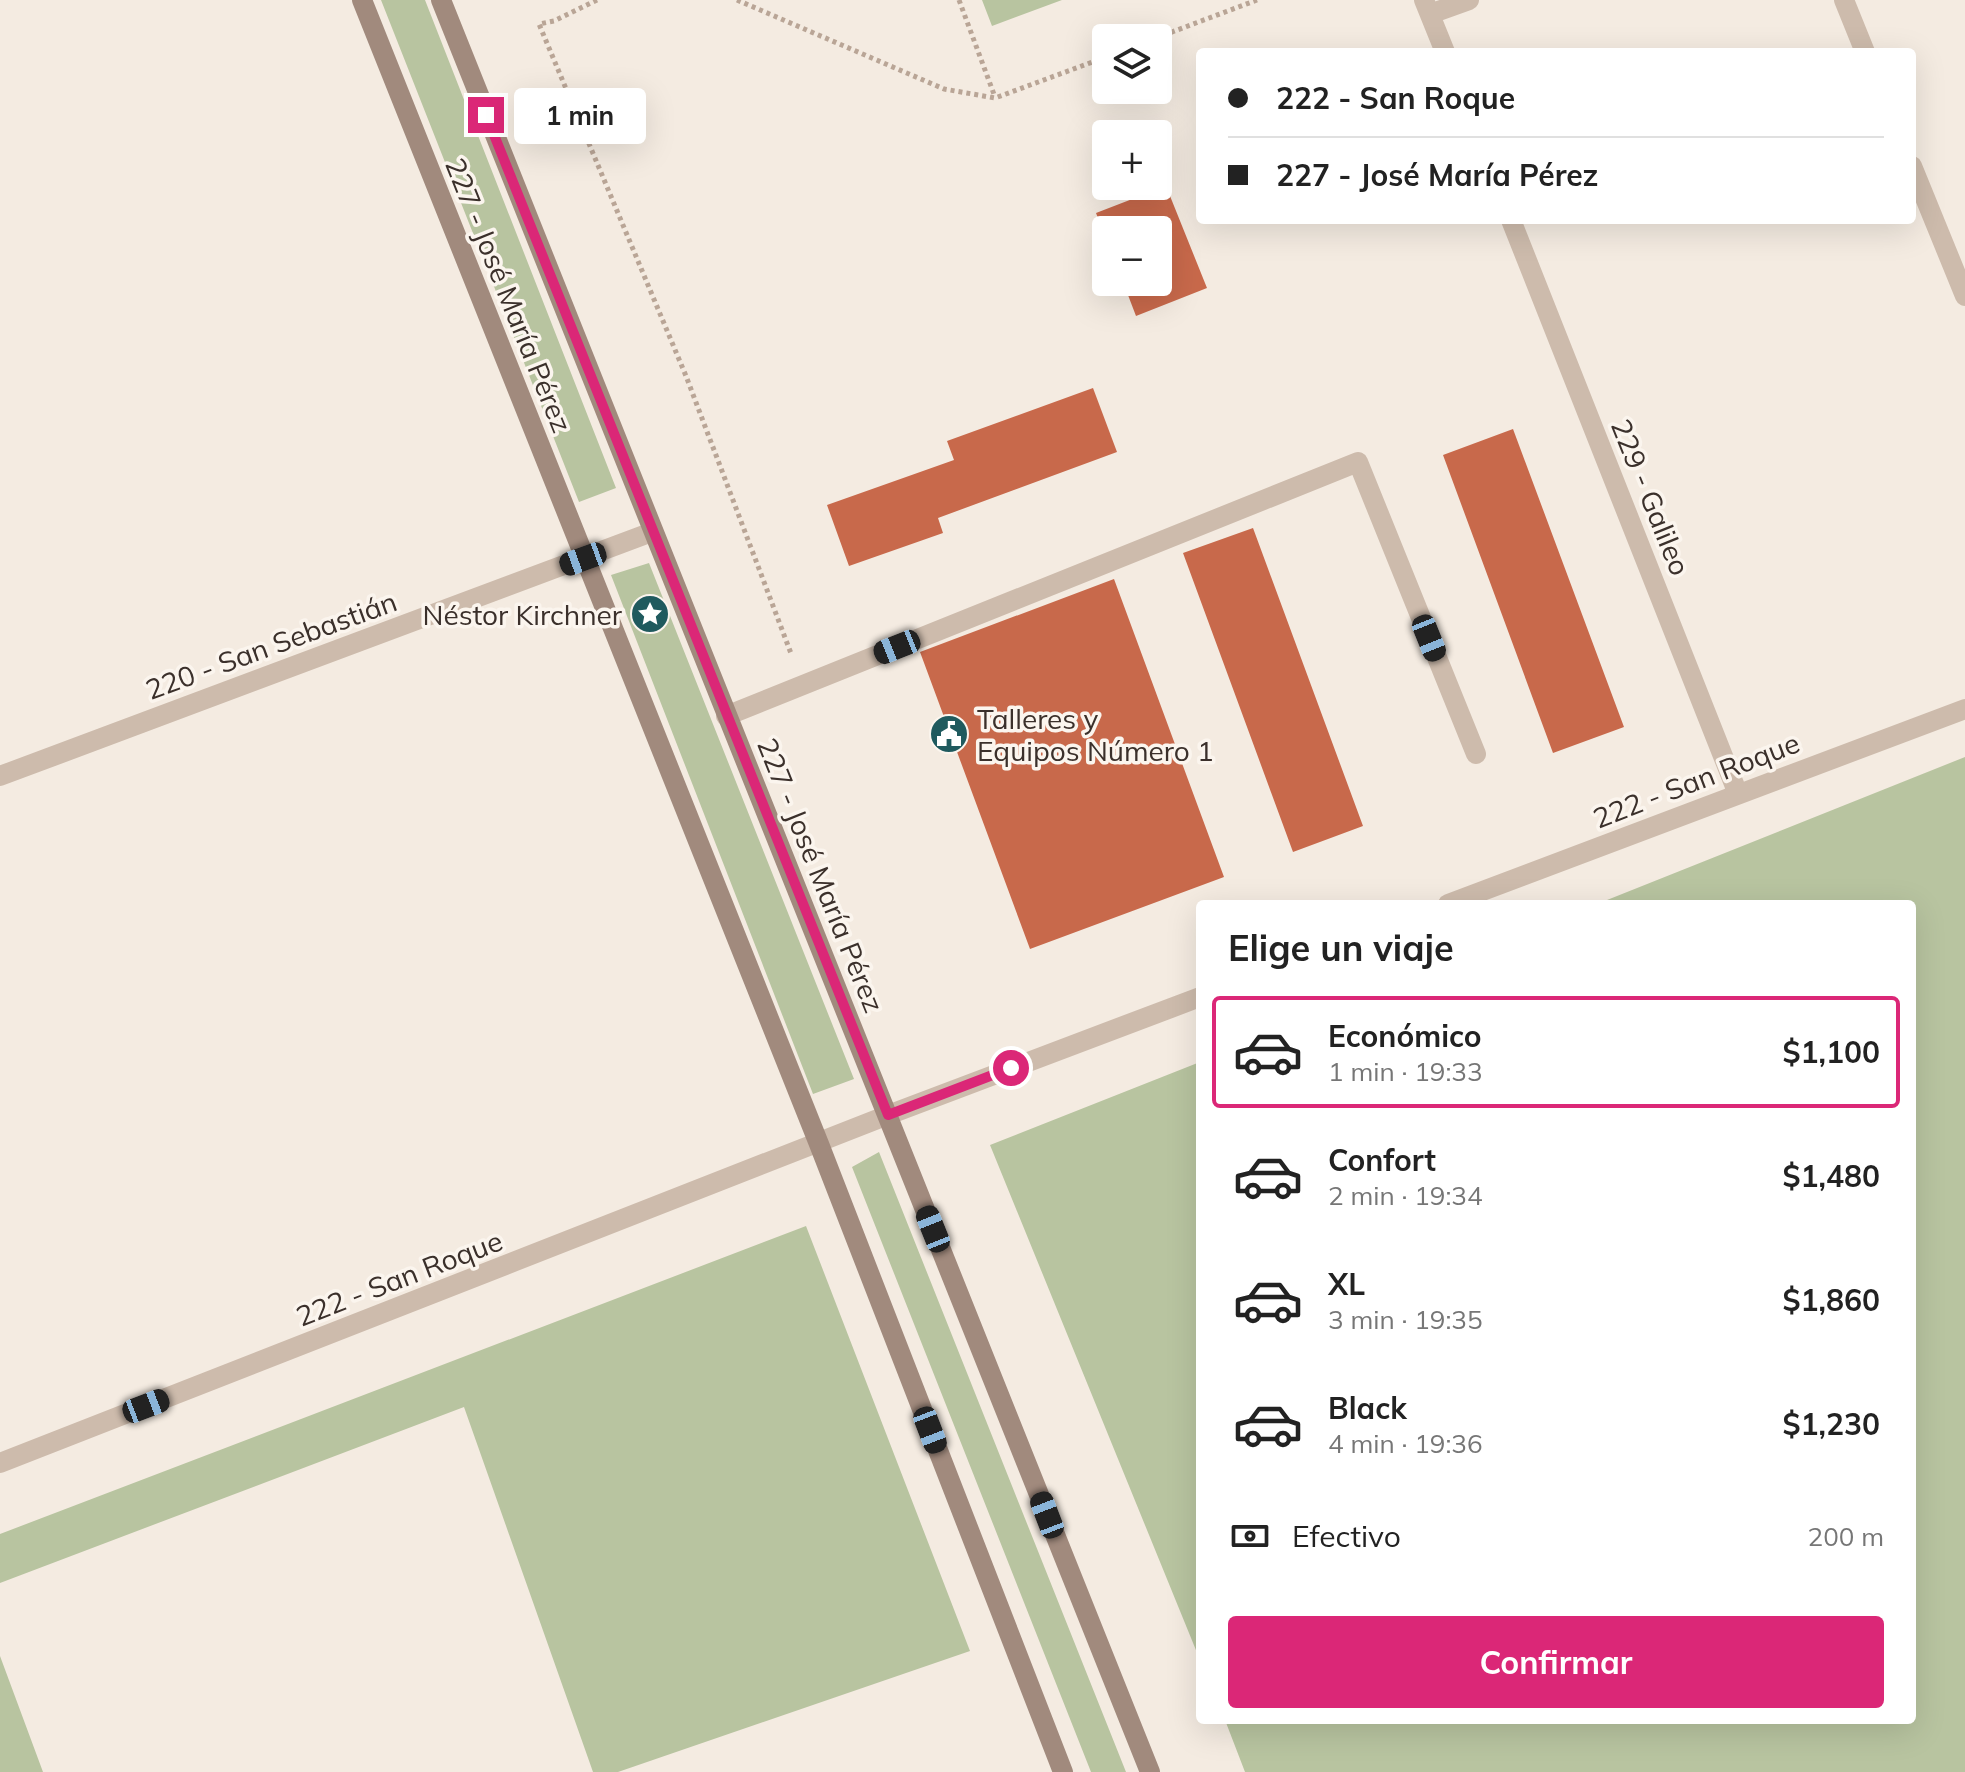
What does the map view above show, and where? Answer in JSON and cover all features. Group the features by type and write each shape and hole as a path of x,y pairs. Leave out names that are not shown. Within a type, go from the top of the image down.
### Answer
{"street":[{"name":"227 - José María Pérez","path":"362,0 819,1144 1063,1772"},
{"name":"227 - José María Pérez","path":"441,0 1150,1772"},
{"path":"1443,48 1427,7 1469,0"},
{"path":"1844,0 1863,48"},
{"path":"1916,176 1965,296"},
{"name":"229 - Galileo","path":"1513,224 1738,794"},
{"path":"726,716 1358,462 1476,754"},
{"name":"220 - San Sebastián","path":"0,776 652,532"},
{"name":"222 - San Roque","path":"1459,900 1965,709"},
{"path":"888,1115 1196,999"},
{"name":"222 - San Roque","path":"0,1463 888,1115"}],"path":[{"path":"597,0 554,21 539,24 686,376 802,684"},
{"path":"737,0 944,89 995,98 1092,62"},
{"path":"959,0 995,98"},
{"path":"1172,32 1257,0"}],"green space":[{"path":"381,0 425,0 616,488 579,502"},
{"path":"982,0 1062,0 992,26"},
{"path":"649,563 854,1079 813,1094 611,575"},
{"path":"1965,757 1965,1772 1245,1772 1227,1724 1916,1724 1916,900 1607,900"},
{"path":"1196,1064 1196,1650 990,1145"},
{"path":"879,1152 1126,1772 1091,1772 852,1167"},
{"path":"806,1226 970,1651 618,1772 593,1772 464,1407 0,1583 0,1534"},
{"path":"0,1656 43,1772 0,1772"}],"building":[{"path":"1130,200 1172,200 1207,288 1136,316 1128,296 1172,296 1172,216 1097,216 1096,213"},
{"path":"1093,388 1117,452 938,518 943,533 849,566 827,505 954,460 947,441"},
{"path":"1513,429 1624,727 1553,753 1443,455"},
{"path":"1253,528 1363,826 1293,852 1183,553"},
{"path":"1114,579 1224,877 1030,949 920,652"}],"place":[{"name":"Néstor Kirchner","path":"650,614"},
{"name":"Talleres y Equipos Número 1","path":"949,734"}],"route":[{"path":"486,115 888,1115 1011,1068"}]}
